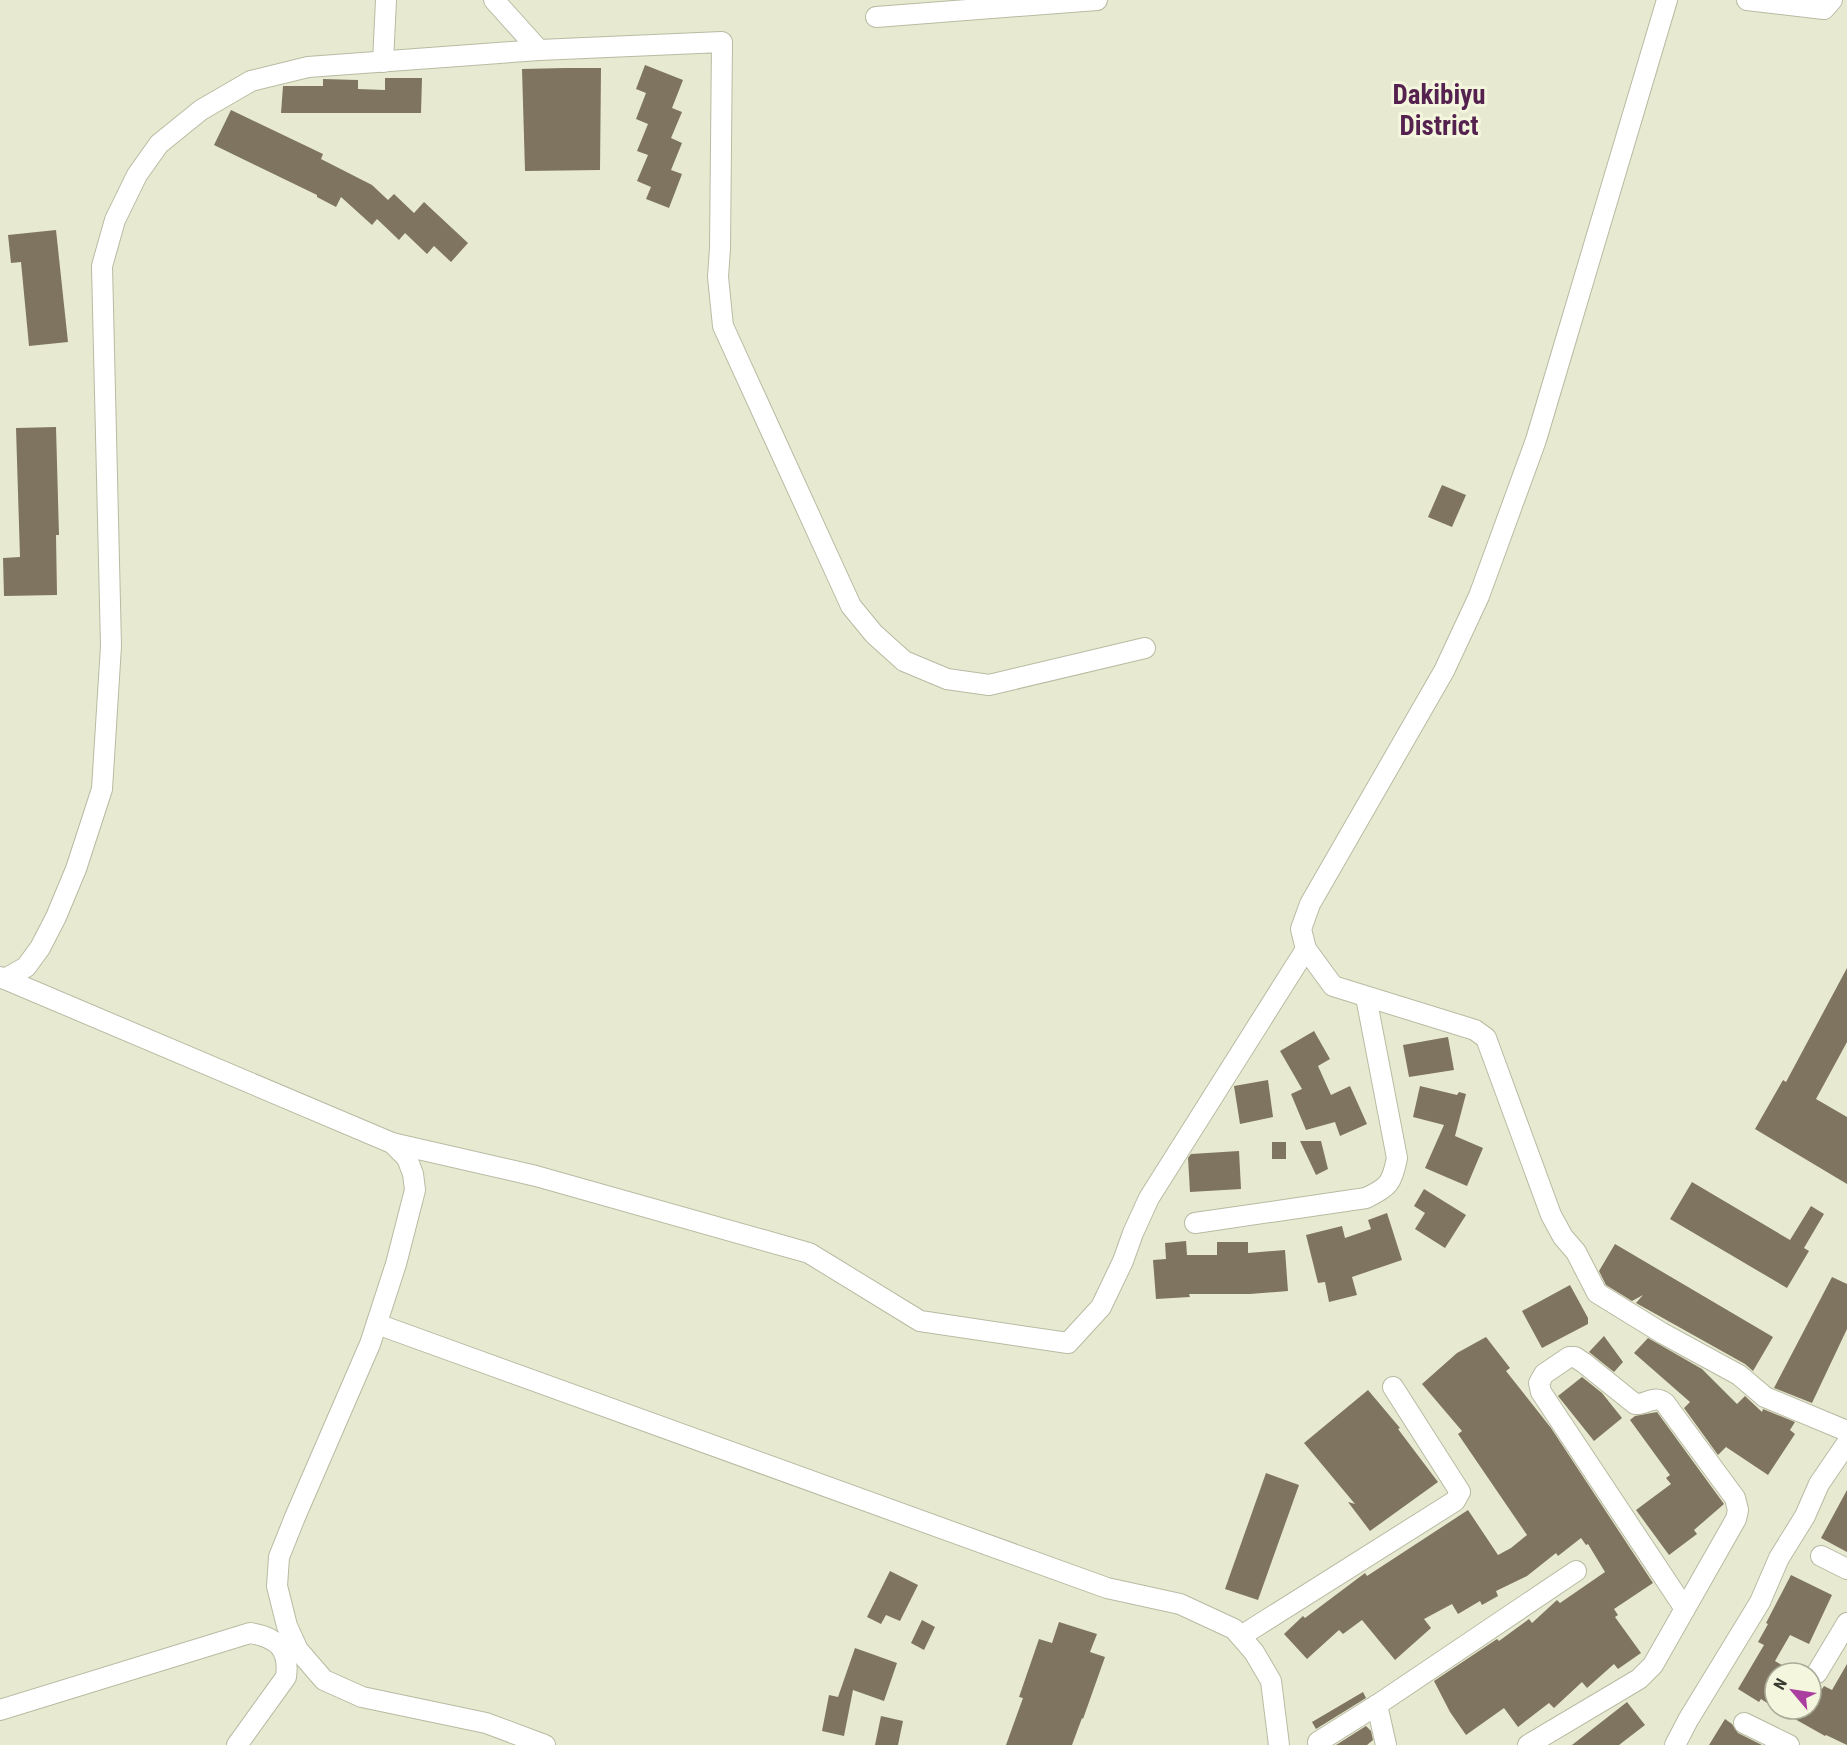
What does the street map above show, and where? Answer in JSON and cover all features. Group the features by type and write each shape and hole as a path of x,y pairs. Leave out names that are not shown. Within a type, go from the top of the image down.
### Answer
{"street":[{"path":"383,62 386,0"},
{"path":"494,0 539,50"},
{"path":"876,17 1097,0"},
{"path":"1667,0 1536,440 1479,596 1444,671 1310,904 1301,928 1306,949 1333,986 1474,1030 1486,1038 1551,1215 1563,1237 1576,1252 1597,1293 1662,1333 1739,1375 1765,1397 1847,1431"},
{"path":"1748,0 1824,9 1832,0"},
{"path":"2,978 26,967 45,938 76,870 102,789 111,646 102,266 115,220 137,175 159,144 201,110 250,81 308,67 539,50 722,42 718,277 723,326 851,606 874,634 904,661 947,679 989,685 1144,648"},
{"path":"2,978 392,1143 536,1176 809,1253 920,1321 1068,1343 1101,1307 1149,1198 1306,949"},
{"path":"1195,1223 1366,1198 1384,1190 1393,1178 1397,1158 1366,996"},
{"path":"392,1143 407,1158 414,1174 415,1190 396,1264 370,1344 279,1557 277,1586 287,1626 298,1650 324,1680 373,1700 486,1723 546,1745"},
{"path":"377,1324 1107,1588 1179,1604 1219,1621 1234,1629 1241,1636 1254,1652 1271,1681 1279,1745"},
{"path":"1528,1745 1639,1679 1653,1665 1685,1609 1736,1519 1738,1509 1735,1498 1665,1403 1659,1399 1653,1399 1635,1404 1584,1363 1575,1357 1569,1357 1544,1374 1539,1383 1541,1392 1685,1609"},
{"path":"1241,1636 1455,1501 1460,1492 1393,1387"},
{"path":"1675,1745 1760,1602 1779,1558 1805,1516 1819,1484 1847,1443"},
{"path":"1821,1556 1847,1569"},
{"path":"1318,1742 1377,1705 1576,1570"},
{"path":"1823,1663 1847,1623"},
{"path":"0,1710 250,1633 267,1636 279,1645 285,1656 288,1666 286,1677 237,1745"},
{"path":"1377,1705 1386,1745"},
{"path":"1744,1723 1789,1745"}],"building":[{"path":"645,65 683,80 672,108 682,112 671,138 682,143 671,170 682,174 669,208 646,199 651,187 637,181 648,155 637,151 648,124 636,119 646,93 636,89"},
{"path":"601,68 600,170 525,171 522,69"},
{"path":"385,78 422,78 421,113 281,113 283,86 323,86 323,79 358,80 358,89 385,90"},
{"path":"231,110 323,154 321,159 372,185 388,200 394,194 414,213 424,202 468,243 451,262 434,246 427,254 405,233 399,240 377,219 372,225 341,197 336,207 317,195 214,145"},
{"path":"56,230 68,342 29,346 21,262 11,263 8,235"},
{"path":"56,427 59,535 56,535 57,595 4,596 3,558 20,557 16,428"},
{"path":"1442,485 1466,495 1452,527 1428,517"},
{"path":"1847,968 1847,1042 1816,1099 1847,1117 1847,1184 1755,1129 1783,1080 1786,1082"},
{"path":"1314,1031 1330,1059 1318,1066 1331,1095 1350,1086 1367,1124 1340,1136 1335,1122 1306,1130 1291,1094 1302,1089 1280,1051"},
{"path":"1448,1037 1454,1070 1409,1077 1403,1045"},
{"path":"1268,1080 1273,1117 1240,1124 1234,1086"},
{"path":"1420,1086 1457,1095 1459,1092 1466,1094 1455,1136 1483,1148 1467,1186 1425,1168 1444,1125 1413,1117"},
{"path":"1300,1141 1321,1141 1328,1169 1316,1175"},
{"path":"1272,1142 1286,1142 1286,1159 1272,1159"},
{"path":"1239,1151 1241,1189 1190,1192 1188,1158 1191,1154"},
{"path":"1692,1182 1790,1240 1811,1206 1824,1214 1804,1248 1809,1251 1787,1288 1670,1219"},
{"path":"1424,1189 1466,1215 1445,1248 1415,1229 1425,1213 1414,1206"},
{"path":"1387,1213 1402,1260 1352,1277 1357,1295 1329,1302 1325,1282 1318,1283 1306,1235 1342,1226 1345,1238 1371,1229 1368,1220"},
{"path":"1186,1241 1187,1255 1217,1255 1217,1242 1248,1242 1248,1253 1285,1250 1288,1291 1250,1294 1189,1294 1190,1297 1156,1299 1153,1260 1166,1259 1165,1243"},
{"path":"1615,1244 1773,1337 1753,1371 1745,1364 1636,1303 1643,1295 1632,1301 1606,1285 1599,1271"},
{"path":"1832,1277 1847,1284 1847,1329 1812,1403 1774,1388"},
{"path":"1570,1285 1588,1318 1588,1324 1542,1348 1522,1311"},
{"path":"1604,1336 1623,1362 1614,1372 1589,1352"},
{"path":"1486,1337 1510,1368 1506,1371 1551,1428 1653,1583 1614,1609 1618,1615 1615,1617 1641,1653 1618,1669 1614,1664 1587,1688 1582,1682 1554,1708 1549,1703 1518,1727 1504,1708 1466,1735 1450,1712 1434,1681 1497,1639 1499,1641 1529,1619 1532,1623 1557,1600 1560,1603 1605,1572 1588,1544 1586,1545 1581,1538 1558,1556 1556,1553 1527,1576 1496,1591 1498,1596 1482,1605 1480,1601 1458,1614 1452,1604 1424,1619 1431,1628 1395,1660 1362,1620 1343,1634 1339,1630 1307,1659 1284,1634 1303,1616 1305,1618 1365,1573 1367,1576 1468,1510 1498,1555 1527,1535 1458,1434 1462,1431 1422,1384 1457,1353"},
{"path":"1648,1338 1702,1369 1737,1404 1745,1396 1762,1412 1763,1409 1795,1422 1790,1430 1795,1434 1768,1475 1726,1447 1718,1455 1684,1408 1690,1402 1634,1353"},
{"path":"1582,1377 1602,1393 1622,1418 1594,1441 1558,1396"},
{"path":"1368,1390 1400,1428 1398,1429 1438,1482 1370,1531 1348,1502 1355,1504 1304,1443"},
{"path":"1657,1412 1724,1504 1694,1530 1697,1534 1669,1555 1636,1510 1671,1484 1666,1478 1670,1475 1630,1420 1635,1416"},
{"path":"1266,1473 1299,1485 1258,1600 1225,1589"},
{"path":"1847,1490 1847,1552 1821,1538"},
{"path":"890,1571 918,1585 900,1621 886,1615 881,1624 867,1617"},
{"path":"1791,1575 1832,1595 1809,1644 1790,1635 1775,1661 1763,1661 1763,1700 1761,1699 1759,1702 1738,1689 1764,1645 1758,1642 1768,1624 1766,1623"},
{"path":"922,1620 935,1627 924,1650 911,1643"},
{"path":"1059,1622 1097,1634 1090,1652 1105,1657 1072,1745 1006,1745 1023,1698 1019,1697 1039,1639 1052,1643"},
{"path":"855,1648 897,1663 884,1701 853,1690 844,1736 822,1731 829,1695 838,1697"},
{"path":"1847,1664 1847,1745 1798,1721 1823,1721 1823,1688 1832,1690"},
{"path":"1363,1692 1366,1698 1316,1729 1312,1722"},
{"path":"1627,1702 1645,1725 1619,1745 1572,1745"},
{"path":"881,1716 903,1721 898,1745 875,1745"},
{"path":"1725,1719 1738,1733 1762,1745 1709,1745"},
{"path":"1366,1726 1371,1731 1373,1740 1367,1745 1336,1745"}],"district":[{"name":"Dakibiyu District","path":"1439,110"}]}
